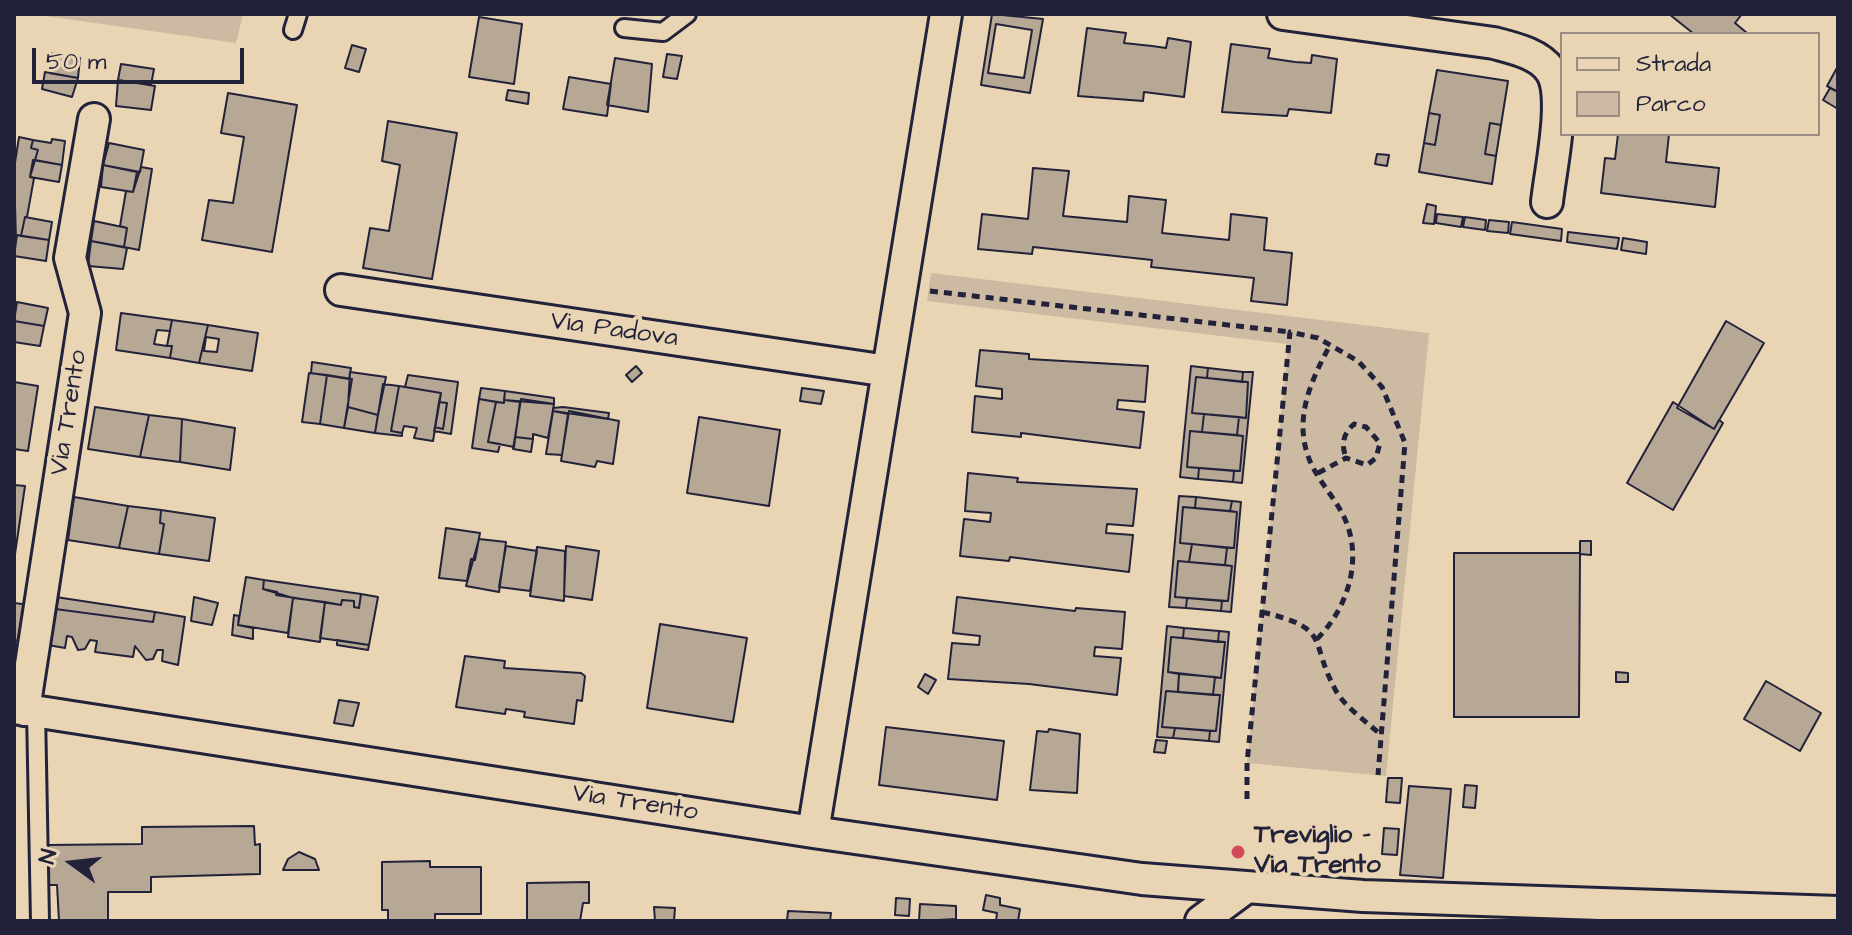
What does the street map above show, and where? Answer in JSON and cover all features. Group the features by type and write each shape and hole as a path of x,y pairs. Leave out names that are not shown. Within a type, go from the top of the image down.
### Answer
{"street":[{"path":"813,832 946,14"},
{"path":"1283,14 1494,43 1522,50 1550,69 1559,93 1547,202"},
{"name":"Via Trento","path":"94,119 70,258 85,313 25,710 813,832 1142,879 1639,914 1838,912"},
{"name":"Via Padova","path":"341,290 888,371"},
{"path":"1201,921 1247,887"}],"lane":[{"path":"624,28 663,32 687,14"},
{"path":"25,710 40,921"}],"path":[{"path":"902,287 1290,332 1330,345 1358,361 1382,387 1405,443 1378,775"},
{"path":"1247,799 1290,332"},
{"path":"1317,639 1331,625 1347,591 1355,549 1344,516 1308,456 1304,418 1307,390 1330,345"},
{"path":"1318,473 1346,458 1367,465 1376,458 1380,443 1374,433 1354,424 1348,430 1342,447 1346,458"},
{"path":"1262,612 1298,620 1317,639 1337,693 1382,735"}],"green space":[{"path":"31,14 243,14 236,43"},
{"path":"931,273 1429,333 1386,776 1247,763 1288,344 927,301"}],"building":[{"path":"992,14 1043,19 1030,93 981,85"},
{"path":"1669,14 1742,14 1735,23 1746,32 1692,32"},
{"path":"479,17 522,24 514,84 469,77"},
{"path":"996,24 1032,30 1024,78 988,73"},
{"path":"1087,28 1126,33 1124,43 1166,48 1168,38 1191,42 1184,97 1144,92 1143,101 1078,96"},
{"path":"1231,44 1270,49 1268,58 1295,62 1311,63 1312,55 1337,59 1331,113 1289,109 1287,116 1222,112"},
{"path":"352,45 366,49 359,72 345,68"},
{"path":"52,53 80,58 78,78 49,73"},
{"path":"667,54 682,56 677,79 663,77"},
{"path":"615,58 652,64 648,112 607,105"},
{"path":"121,64 154,69 151,85 118,80"},
{"path":"1838,66 1838,92 1827,86"},
{"path":"1437,70 1508,81 1501,125 1490,123 1485,154 1496,156 1492,184 1419,172 1424,143 1435,145 1440,115 1429,113"},
{"path":"45,72 78,78 72,97 42,89"},
{"path":"569,77 611,84 607,116 563,109"},
{"path":"118,80 155,86 151,110 116,106"},
{"path":"1830,88 1838,92 1838,109 1823,100"},
{"path":"508,90 529,93 528,104 506,100"},
{"path":"228,93 297,105 272,252 202,240 209,200 233,203 244,137 221,133"},
{"path":"1429,113 1440,115 1435,145 1424,143"},
{"path":"388,121 457,133 432,279 363,268 370,228 389,231 400,165 382,161"},
{"path":"1490,123 1501,125 1496,156 1485,154"},
{"path":"1618,136 1669,136 1666,162 1719,168 1715,207 1601,193 1605,158 1615,159"},
{"path":"19,137 33,140 31,148 38,150 30,177 34,178 27,217 21,236 17,235 16,240 14,169"},
{"path":"52,139 65,141 62,165 35,160 38,150 31,148 33,140 51,143"},
{"path":"109,143 144,150 140,172 103,165"},
{"path":"1377,154 1389,155 1387,166 1375,164"},
{"path":"33,160 62,165 59,182 30,177"},
{"path":"103,165 137,172 133,192 101,187"},
{"path":"141,167 152,169 139,250 124,247 127,228 120,226 126,191 133,192"},
{"path":"1033,168 1069,171 1063,216 1127,222 1129,196 1166,200 1162,233 1229,240 1231,214 1267,218 1264,250 1292,253 1287,305 1251,301 1254,278 1151,267 1152,260 1033,247 1032,254 978,249 982,214 1028,219"},
{"path":"1427,204 1436,206 1434,224 1423,223"},
{"path":"1437,214 1463,217 1461,227 1436,223"},
{"path":"25,217 52,222 49,240 21,236"},
{"path":"1465,217 1486,220 1485,230 1463,227"},
{"path":"1489,220 1509,222 1508,233 1487,231"},
{"path":"94,221 127,228 124,247 91,241"},
{"path":"1512,222 1562,229 1561,241 1510,234"},
{"path":"1568,232 1619,238 1617,249 1567,242"},
{"path":"17,235 49,240 46,261 14,256"},
{"path":"1623,238 1647,242 1646,254 1621,250"},
{"path":"91,241 127,248 123,269 88,266"},
{"path":"17,302 48,308 44,326 14,321"},
{"path":"121,313 172,320 167,346 172,346 170,358 116,350"},
{"path":"172,320 208,325 199,363 170,358 172,346 167,346"},
{"path":"14,321 44,326 40,346 14,342"},
{"path":"1726,321 1764,343 1714,429 1677,408"},
{"path":"208,325 258,333 252,371 199,363"},
{"path":"157,330 170,331 167,346 154,344"},
{"path":"206,337 219,339 217,352 204,351"},
{"path":"980,350 1029,354 1029,359 1148,366 1145,402 1118,400 1117,409 1144,412 1140,448 1021,433 1021,437 972,432 975,396 1002,399 1002,389 976,386"},
{"path":"312,362 351,368 349,379 311,373"},
{"path":"636,366 642,373 632,382 626,375"},
{"path":"1191,366 1208,368 1207,378 1196,377 1192,413 1204,414 1202,432 1190,431 1187,467 1199,468 1198,479 1180,477"},
{"path":"1208,368 1243,372 1242,382 1207,378"},
{"path":"350,372 386,377 378,415 348,407"},
{"path":"1243,372 1253,372 1242,483 1233,482 1234,471 1240,471 1243,436 1237,435 1239,417 1246,418 1248,382 1242,382"},
{"path":"309,373 327,375 320,424 302,422"},
{"path":"327,375 352,379 344,428 320,424"},
{"path":"408,375 458,382 451,434 434,431 435,427 443,429 447,403 439,402 441,393 405,387"},
{"path":"1196,377 1248,382 1246,418 1192,413"},
{"path":"14,382 38,386 28,451 14,449"},
{"path":"383,384 399,386 391,431 402,433 402,436 375,433"},
{"path":"399,386 441,393 433,441 414,438 417,428 404,426 402,433 391,431"},
{"path":"481,388 505,391 504,403 479,399"},
{"path":"802,388 824,391 821,404 800,401"},
{"path":"505,391 554,398 554,404 504,400"},
{"path":"479,399 496,402 488,442 500,444 498,452 472,448"},
{"path":"521,399 554,404 548,438 533,434 533,439 515,437"},
{"path":"504,400 520,402 514,447 488,442 496,402 504,403"},
{"path":"439,402 447,403 443,429 435,427"},
{"path":"1673,402 1714,429 1719,420 1723,423 1673,510 1627,483"},
{"path":"95,407 149,415 140,457 88,449"},
{"path":"348,407 378,415 375,433 344,428"},
{"path":"553,408 609,413 608,419 553,411"},
{"path":"553,411 568,414 562,455 546,454"},
{"path":"569,411 619,421 613,464 597,461 595,467 561,461"},
{"path":"1204,414 1239,417 1237,435 1202,432"},
{"path":"149,415 182,419 180,462 140,457"},
{"path":"699,417 780,430 769,506 687,493"},
{"path":"182,419 235,428 230,470 180,462"},
{"path":"1190,431 1243,436 1240,471 1187,467"},
{"path":"515,437 533,439 531,452 513,449"},
{"path":"1199,468 1234,471 1233,482 1198,479"},
{"path":"968,473 1018,478 1017,482 1137,489 1133,526 1107,524 1106,533 1133,535 1129,572 1010,557 1009,561 960,556 964,519 990,522 991,513 965,511"},
{"path":"14,485 25,486 15,554 14,553"},
{"path":"1179,496 1196,497 1195,508 1183,507 1180,543 1192,544 1189,562 1178,561 1175,597 1187,598 1186,608 1169,607"},
{"path":"74,497 128,506 119,548 68,540"},
{"path":"1196,497 1232,501 1230,511 1195,508"},
{"path":"1232,501 1241,502 1231,612 1221,611 1222,601 1228,601 1232,566 1225,565 1227,548 1234,548 1237,512 1230,511"},
{"path":"128,506 161,510 160,523 164,524 159,554 119,548"},
{"path":"1183,507 1237,512 1234,548 1180,543"},
{"path":"161,510 215,518 209,561 159,554 164,524 160,523"},
{"path":"446,528 480,533 467,581 439,578"},
{"path":"479,539 506,542 499,592 466,586"},
{"path":"1580,541 1591,541 1591,555 1580,554"},
{"path":"1192,544 1227,548 1225,565 1189,562"},
{"path":"506,546 537,551 530,591 499,587"},
{"path":"566,546 599,551 592,600 564,596"},
{"path":"537,547 565,551 564,601 530,596"},
{"path":"1454,553 1580,553 1579,717 1454,717"},
{"path":"1178,561 1232,566 1228,601 1175,597"},
{"path":"246,577 264,580 263,589 293,598 288,633 238,625"},
{"path":"264,580 361,594 359,608 354,607 354,601 342,600 341,605 276,595 277,592 263,589"},
{"path":"361,594 378,597 369,645 320,638 325,602 341,605 342,600 354,601 354,607 359,608"},
{"path":"49,596 155,612 153,622 48,608"},
{"path":"194,597 218,603 212,625 191,621"},
{"path":"957,597 1075,611 1076,608 1125,612 1122,649 1095,647 1094,656 1121,658 1117,695 1029,684 948,679 952,643 979,645 980,636 953,633"},
{"path":"293,598 325,602 320,642 288,637"},
{"path":"1187,598 1222,601 1221,611 1186,608"},
{"path":"14,603 30,605 24,642 14,640"},
{"path":"48,608 153,622 155,612 185,617 178,665 162,661 163,650 157,650 153,659 146,660 135,646 133,657 95,652 97,641 90,640 85,649 78,650 72,637 67,636 65,648 42,644"},
{"path":"234,615 239,616 238,625 253,628 253,639 232,635"},
{"path":"660,624 747,638 733,722 647,708"},
{"path":"1167,626 1184,628 1183,638 1171,637 1168,672 1179,674 1178,692 1166,691 1162,727 1175,728 1173,738 1157,737"},
{"path":"1184,628 1219,631 1218,642 1183,638"},
{"path":"1219,631 1229,632 1219,742 1209,741 1210,731 1216,731 1220,695 1213,695 1215,677 1221,678 1225,642 1218,642"},
{"path":"1171,637 1225,642 1221,678 1168,672"},
{"path":"337,640 369,645 368,650 337,645"},
{"path":"465,656 505,661 504,668 581,673 585,676 582,701 577,700 574,724 524,717 525,712 506,709 505,714 456,707"},
{"path":"1616,672 1628,673 1628,682 1616,682"},
{"path":"925,674 936,680 928,694 918,687"},
{"path":"1179,674 1215,677 1213,695 1178,692"},
{"path":"1766,681 1821,713 1800,751 1744,719"},
{"path":"1166,691 1220,695 1216,731 1162,727"},
{"path":"339,700 359,703 353,726 334,723"},
{"path":"886,727 1004,741 997,800 879,785"},
{"path":"1175,728 1210,731 1209,741 1173,738"},
{"path":"1049,729 1080,734 1077,793 1030,790 1037,731 1048,732"},
{"path":"1156,740 1167,741 1165,753 1154,752"},
{"path":"1388,778 1402,778 1400,803 1386,802"},
{"path":"1465,785 1477,786 1475,808 1463,807"},
{"path":"1409,786 1451,789 1443,878 1400,875"},
{"path":"254,826 255,845 260,844 260,874 151,877 151,892 108,892 108,921 59,921 57,885 48,885 48,845 142,844 142,827"},
{"path":"1384,828 1399,829 1397,855 1382,854"},
{"path":"299,852 315,859 319,870 283,870 288,859"},
{"path":"430,861 430,867 481,867 481,914 435,914 435,921 388,921 388,910 382,910 382,862"},
{"path":"589,882 589,903 583,903 580,921 527,921 527,883"},
{"path":"986,895 1000,898 1000,905 1020,909 1018,921 996,921 997,913 983,910"},
{"path":"896,898 910,899 909,916 895,915"},
{"path":"920,904 956,906 956,919 919,921"},
{"path":"654,907 675,908 674,921 655,921"},
{"path":"788,911 831,913 830,921 787,921"}],"place":[{"name":"Treviglio - Via Trento","path":"1238,852"}]}
